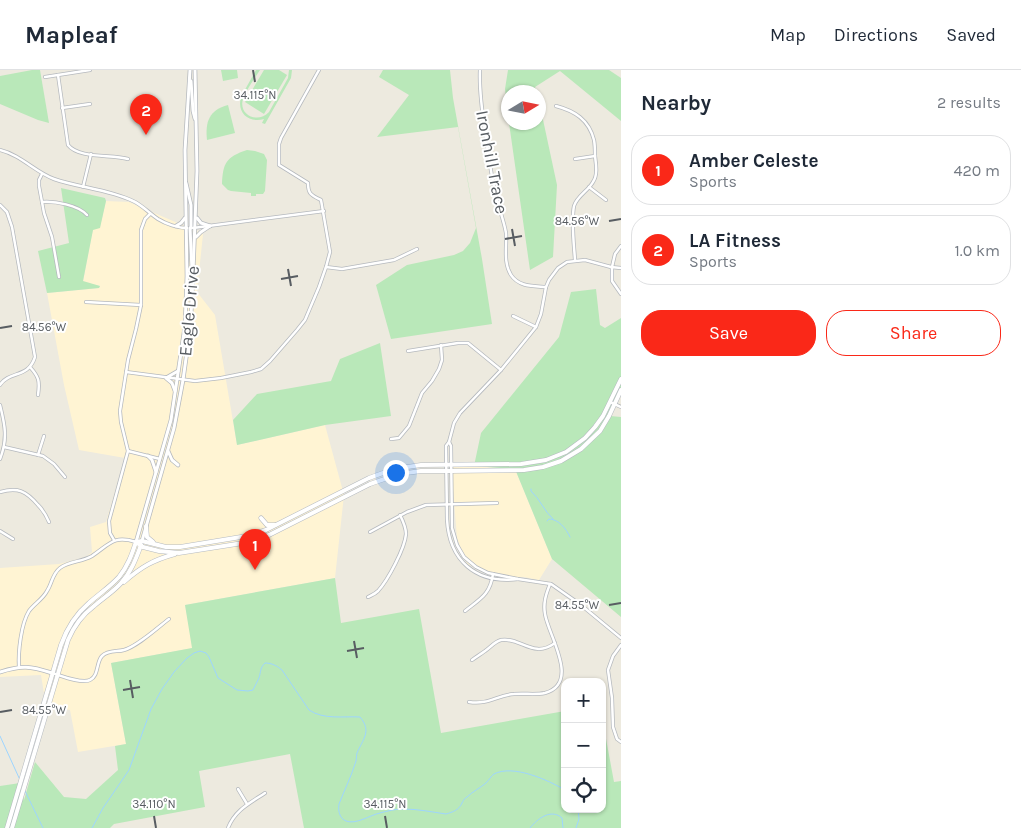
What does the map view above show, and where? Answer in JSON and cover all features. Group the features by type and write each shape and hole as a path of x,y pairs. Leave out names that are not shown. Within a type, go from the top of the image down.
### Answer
{"main road":[{"path":"7,828 55,674 66,644 77,623 92,607 146,564 156,559 179,553 243,543 264,537 370,484 389,477 415,471 524,470 543,467 561,461 581,450 600,431 609,416 621,380"},
{"path":"12,828 55,674 60,645 70,625 85,606 121,575 128,564 136,542 174,547 190,546 262,532 369,478 388,471 413,466 521,464 546,460 566,452 585,438 621,390"},
{"path":"261,518 267,525 279,524"},
{"path":"146,526 147,537 154,544"},
{"path":"142,543 159,551 179,553"},
{"path":"117,588 132,568 142,543"}],"street":[{"path":"45,77 90,70"},
{"name":"Eagle Drive","path":"142,543 176,418 192,312 194,240 186,214 185,177 190,70"},
{"name":"Eagle Drive","path":"136,542 171,420 185,326 191,228 196,215 198,171 195,70"},
{"path":"126,372 196,381 251,372 261,369 270,361 305,320 319,287 330,252 324,211 321,200 311,195 308,191 308,183 278,165 278,144 319,70"},
{"name":"Ironhill Trace","path":"480,70 479,88 487,146 496,196 506,234 506,261 512,276 517,281 524,285 546,287"},
{"path":"58,75 68,145 73,150 128,159"},
{"path":"191,81 193,111 196,122"},
{"path":"62,108 90,104"},
{"path":"556,106 575,112 589,127 594,140 596,176 594,182 580,196 574,208 573,238 575,260"},
{"path":"0,150 11,153 42,174 55,179 131,200 163,222 176,226 191,228 324,211"},
{"path":"83,186 91,154"},
{"path":"575,159 595,156"},
{"path":"42,174 39,186 60,277"},
{"path":"185,177 191,205 191,264 193,275"},
{"path":"589,187 606,200"},
{"path":"42,202 57,202 82,210 87,215"},
{"path":"0,205 9,217 35,357 30,367 24,372 3,380 0,386"},
{"path":"114,540 110,532 108,520 128,451 120,411 129,354 141,305 141,230 145,219 150,213"},
{"path":"176,226 181,224 186,214"},
{"path":"196,215 201,223 210,226"},
{"path":"194,240 210,226"},
{"path":"621,246 615,254 612,267 612,280 621,294"},
{"path":"326,267 342,269 394,260 416,249"},
{"path":"518,579 492,579 483,576 465,565 452,547 447,531 449,465 446,446 449,442 454,423 460,413 501,370 536,327 541,314 546,287 558,268 567,262 585,260 621,268"},
{"path":"86,302 141,305"},
{"path":"513,316 536,327"},
{"path":"408,351 468,343 501,370"},
{"path":"391,439 399,438 408,426 422,393 439,369 442,360 441,346"},
{"path":"30,367 37,374 40,384 38,395"},
{"path":"166,378 179,370"},
{"path":"166,378 172,383 176,392"},
{"path":"612,403 621,407"},
{"path":"0,405 5,429 4,447 0,459"},
{"path":"38,455 44,436"},
{"path":"4,447 38,455 50,460 65,477"},
{"path":"168,450 172,460 178,465"},
{"path":"128,451 160,459"},
{"path":"148,456 156,472"},
{"path":"449,471 453,534 460,552 470,562 476,567 493,574 550,584 581,605 621,638"},
{"path":"0,492 14,489 26,493 33,498 49,522"},
{"path":"370,532 413,509 426,505 497,503"},
{"path":"368,597 378,591 390,573 401,550 406,533 400,516"},
{"path":"0,531 13,539"},
{"path":"19,667 19,647 26,616 47,592 60,568 91,556 114,540 122,538 136,542"},
{"path":"465,611 481,599 490,588 493,574"},
{"path":"469,702 486,702 514,694 542,693 553,688 560,679 562,671 561,662 547,624 544,608 550,584"},
{"path":"0,672 19,667 36,668 82,681 90,680 94,677 100,659 104,654 129,648 169,619"},
{"path":"472,660 500,641 512,641 532,649 545,648 554,643"},
{"path":"621,645 613,656 608,670 612,698 613,727 617,739 621,742"},
{"path":"238,789 247,804"},
{"path":"228,828 234,816 247,804 266,793"}],"shaded area":[{"path":"106,201 129,202 203,234 197,292 215,315 237,445 325,425 344,495 335,578 185,605 193,648 111,663 126,744 78,752 70,710 46,706 41,675 0,677 0,568 59,564 86,557 92,552 90,527 106,522 125,458 79,450 64,385 47,293 99,288 100,286 83,282 93,229 100,227"},
{"path":"451,465 515,469 552,559 539,580 524,577 502,577 467,564 457,538"}],"green space":[{"path":"40,70 49,123 0,104 0,76"},
{"path":"221,70 237,70 238,78 223,81"},
{"path":"256,70 260,70 246,92 242,105 246,113 255,117 265,116 269,112 288,78 289,70 292,70 291,78 265,124 262,123 264,119 253,120 248,118 244,115 240,106 242,95"},
{"path":"264,70 279,70 287,75 264,114 245,102"},
{"path":"383,70 450,70 453,98 482,259 492,324 391,339 376,285 407,265 454,255 463,251 470,243 476,228 458,127 377,137 409,95 379,77"},
{"path":"508,70 609,70 621,78 621,121 560,71 538,85 506,85"},
{"path":"228,105 235,133 207,140 208,122 212,114 216,110"},
{"path":"510,130 545,130 557,185 553,257 530,270"},
{"path":"247,150 264,154 267,160 265,191 263,194 256,194 256,196 251,196 251,193 228,190 222,184 223,171 227,162 234,155"},
{"path":"61,188 105,198 100,228 93,230 83,281 100,286 99,288 47,293 38,251 69,243"},
{"path":"596,289 600,325 605,328 621,318 621,390 610,416 621,417 621,617 552,559 515,469 474,466 481,433 559,337 571,292"},
{"path":"380,343 391,416 325,425 237,445 233,420 257,394 331,381 340,359"},
{"path":"335,578 341,623 419,609 441,733 561,712 561,813 606,813 606,739 614,782 621,781 621,828 304,828 290,754 199,771 205,807 114,824 110,828 0,828 0,786 20,783 24,800 35,762 64,797 86,799 118,770 115,746 126,744 111,663 192,648 185,605"}],"waterway":[{"path":"531,489 553,519"},
{"path":"547,521 552,519 559,522 570,537"},
{"path":"92,828 129,770 151,709 162,689 187,658 200,651 206,653 209,657 218,678 237,690 253,690 262,666 265,663 270,664 282,670 309,710 321,715 334,717 360,717 364,722 366,731 339,804 339,814 346,821 359,821 376,814 400,809 446,814 457,809 471,793 486,783 494,774 502,771 530,774 561,788"},
{"path":"0,736 20,780"},
{"path":"25,791 43,828"},
{"path":"576,828 579,819 578,813"},
{"path":"530,828 540,818 549,814 558,815 562,818 563,828"}],"place":[{"name":"LA Fitness","path":"146,135"},
{"name":"Amber Celeste","path":"255,570"}]}
